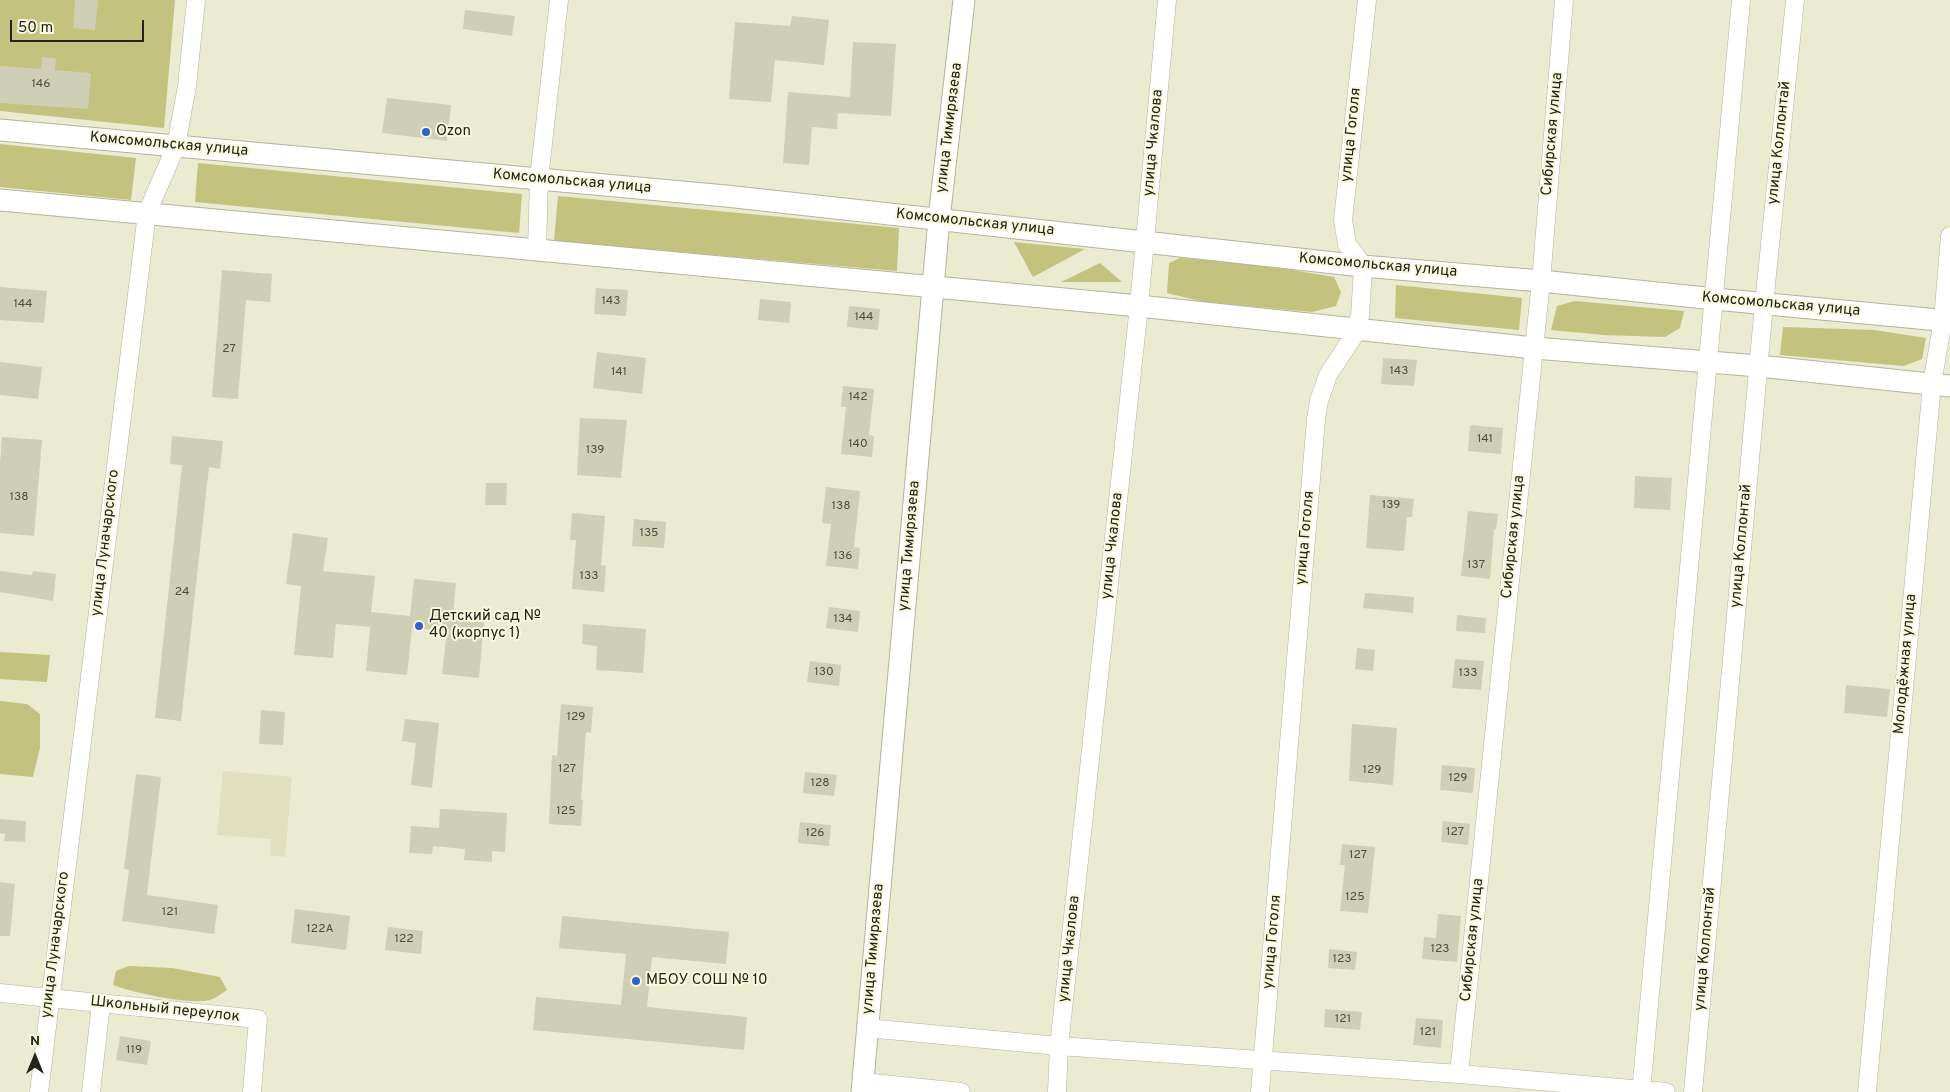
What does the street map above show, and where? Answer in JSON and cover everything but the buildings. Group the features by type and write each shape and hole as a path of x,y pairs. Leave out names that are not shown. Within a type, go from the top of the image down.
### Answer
{"street":[{"name":"улица Луначарского","path":"39,1092 49,998 147,214 176,146 187,86 196,0"},
{"path":"537,249 538,179 559,0"},
{"name":"улица Тимирязева","path":"862,1087 939,218 964,0"},
{"name":"улица Чкалова","path":"1057,1092 1059,1046 1139,306 1167,0"},
{"name":"улица Гоголя","path":"1260,1092 1318,401 1328,375 1356,330 1360,316 1362,266 1347,244 1343,220 1367,0"},
{"name":"Сибирская улица","path":"1459,1074 1541,281 1564,0"},
{"path":"1641,1091 1741,0"},
{"name":"улица Коллонтай","path":"1693,1092 1764,304 1794,0"},
{"name":"Комсомольская улица","path":"0,130 939,218 1362,266 1541,281 1715,300 1946,321"},
{"path":"0,200 1139,306 1534,348 1709,361 1941,385"},
{"name":"Молодёжная улица","path":"1867,1092 1941,385 1950,236"},
{"name":"Школьный переулок","path":"0,993 258,1019 252,1092"},
{"path":"91,1092 101,1004"},
{"path":"867,1028 1059,1046 1459,1074 1666,1092"},
{"path":"862,1087 961,1092"}],"shaded area":[{"path":"0,0 175,0 164,128 0,111"},
{"path":"0,144 136,158 131,200 0,187"},
{"path":"198,163 522,194 519,233 195,202"},
{"path":"558,196 899,228 897,271 554,241"},
{"path":"1014,242 1085,249 1033,277"},
{"path":"1180,258 1256,264 1334,277 1341,292 1336,306 1312,312 1204,302 1167,293 1169,263"},
{"path":"1100,263 1122,282 1061,282"},
{"path":"1396,285 1522,298 1519,330 1395,318"},
{"path":"1575,301 1684,311 1680,328 1665,337 1604,335 1551,330 1557,306"},
{"path":"1783,327 1874,330 1926,338 1922,359 1904,366 1780,355"},
{"path":"0,652 50,655 47,682 0,679"},
{"path":"0,701 27,704 40,714 40,748 33,777 0,774"},
{"path":"223,771 292,777 285,857 270,855 271,839 217,835"},
{"path":"129,966 172,968 220,977 227,990 210,1000 189,1001 147,995 113,985 116,971"}],"place":[{"name":"Ozon","path":"426,132"},
{"name":"Детский сад № 40 (корпус 1)","path":"419,626"},
{"name":"МБОУ СОШ № 10","path":"636,981"}]}
